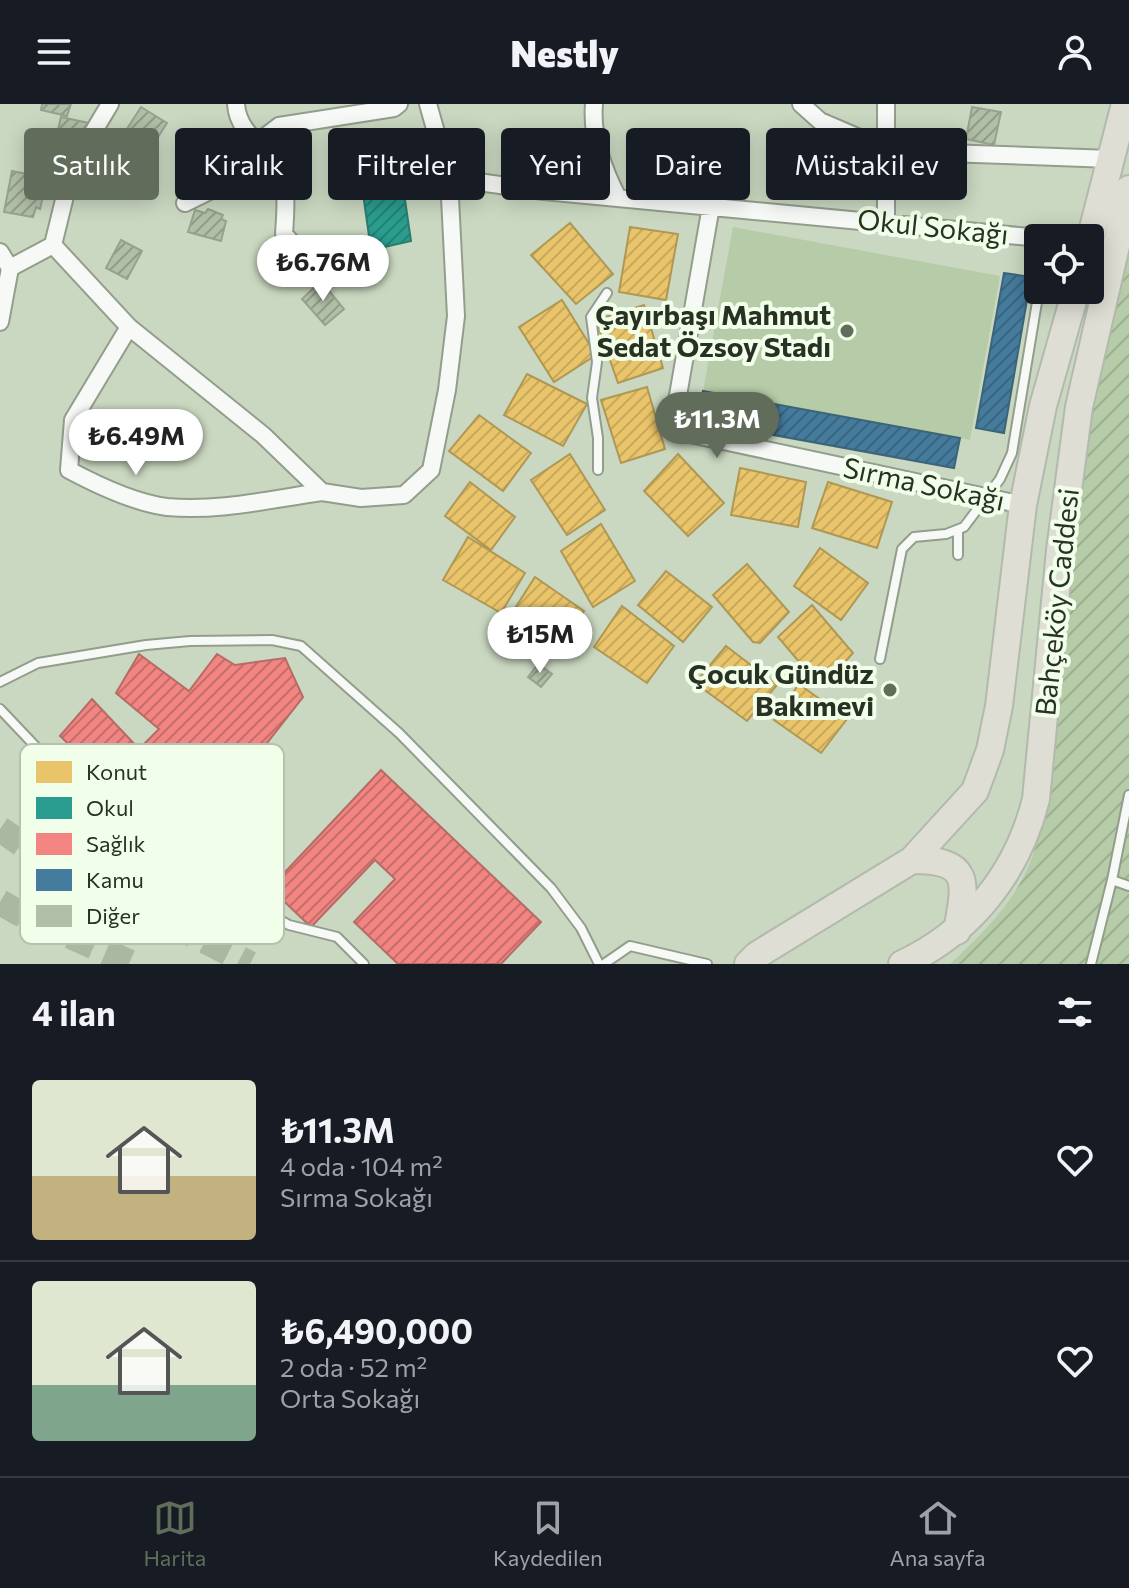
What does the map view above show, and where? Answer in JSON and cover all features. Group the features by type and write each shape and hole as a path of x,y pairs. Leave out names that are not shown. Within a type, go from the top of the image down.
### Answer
{"main road":[{"path":"1094,224 1125,104"},
{"name":"Bahçeköy Caddesi","path":"902,964 939,945 957,931 998,887 1028,831 1036,799 1060,550 1079,407 1129,189"},
{"name":"Bahçeköy Caddesi","path":"748,964 757,955 912,860 975,791 985,771 999,706 1023,505 1043,406 1072,304"},
{"path":"912,860 947,862 957,870 962,881 963,899 957,931"}],"street":[{"path":"10,268 53,245 65,196 83,149 110,104"},
{"path":"236,104 240,122 245,128"},
{"path":"276,128 394,108 399,104"},
{"path":"428,104 435,128"},
{"path":"594,104 596,142 606,175 618,198"},
{"path":"801,104 820,121 836,128"},
{"path":"886,104 887,128"},
{"path":"967,154 1111,159"},
{"name":"Okul Sokağı","path":"485,183 1024,236"},
{"path":"185,203 191,200"},
{"path":"284,200 284,234 320,275"},
{"path":"129,327 73,420 69,470 100,486 165,506 214,507 322,492 361,498 404,495 431,470 447,390 456,316 450,200"},
{"path":"886,222 887,200"},
{"name":"Sırma Sokağı","path":"711,206 672,430 1023,505"},
{"path":"53,245 129,327 252,426 322,492"},
{"path":"0,252 10,268 0,322"}],"lane":[{"path":"598,470 598,438 592,398 597,362 591,317 607,293"},
{"path":"880,659 902,549 914,537 958,531 964,527 1000,479 1012,453 1037,304"},
{"path":"958,531 958,555"},
{"path":"0,682 38,663 146,645 272,640 301,646 399,733 551,888 581,928 601,964 630,946 707,964"},
{"path":"0,709 33,744"},
{"path":"1091,964 1129,795"},
{"path":"1112,880 1129,886"},
{"path":"284,922 337,937 364,964"}],"green space":[{"path":"733,227 1000,276 970,440 703,391"},
{"path":"1129,245 1129,964 950,964 985,929 1016,890 1039,835 1052,757 1062,620 1084,435 1092,384"}],"building: Konut":[{"path":"570,223 613,274 576,304 531,255"},
{"path":"630,227 678,234 666,300 619,292"},
{"path":"562,300 596,355 554,382 519,327"},
{"path":"644,305 663,368 618,383 596,320"},
{"path":"527,374 587,404 563,446 504,415"},
{"path":"647,387 665,449 621,463 601,400"},
{"path":"479,415 531,453 503,491 449,451"},
{"path":"570,454 605,510 567,535 531,480"},
{"path":"678,454 724,503 688,536 644,491"},
{"path":"740,468 806,482 798,527 731,515"},
{"path":"470,482 515,517 491,550 445,516"},
{"path":"828,482 892,502 877,548 812,528"},
{"path":"601,524 635,581 593,607 561,551"},
{"path":"468,537 525,573 501,613 443,580"},
{"path":"820,548 868,583 841,620 794,586"},
{"path":"747,564 789,612 760,643 753,642 713,595"},
{"path":"666,571 712,607 683,642 638,605"},
{"path":"535,577 584,611 559,645 512,613"},
{"path":"812,605 853,653 825,684 818,684 778,637"},
{"path":"622,606 674,646 647,683 594,647"},
{"path":"726,646 777,685 747,721 695,683"},
{"path":"799,684 847,719 821,753 774,720"}],"building: Okul":[{"path":"364,200 405,200 411,241 371,250"}],"building: Sağlık":[{"path":"139,654 189,691 217,654 235,665 285,658 303,697 266,744 144,744 159,729 116,693"},
{"path":"92,699 134,744 68,744 60,736"},
{"path":"381,770 541,922 501,964 398,964 354,922 395,879 375,860 311,927 284,901 284,873"}],"building: Kamu":[{"path":"1004,273 1024,276 1026,304 1004,433 976,428"},
{"path":"703,391 960,438 954,468 697,421"}],"building: Diğer":[{"path":"42,104 71,104 67,116 41,110"},
{"path":"141,107 167,123 159,136 159,128 128,128"},
{"path":"972,107 1001,112 994,145 967,139"},
{"path":"61,117 89,123 88,128 58,128"},
{"path":"12,171 24,173 24,200 42,200 40,209 36,207 33,217 4,212"},
{"path":"208,209 223,215 221,219 226,221 221,241 188,232 195,210 205,213"},
{"path":"330,237 352,255 336,276 315,258"},
{"path":"121,240 142,251 127,279 106,268"},
{"path":"321,281 344,309 325,325 302,299"},
{"path":"538,664 552,674 541,687 528,677"}],"tunnel":[{"path":"0,829 20,843"},
{"path":"0,902 20,913"},
{"path":"88,944 133,964"},
{"path":"211,944 250,964"}],"place":[{"name":"Çayırbaşı Mahmut Sedat Özsoy Stadı","path":"847,331"},
{"name":"Çocuk Gündüz Bakımevi","path":"890,690"}]}
